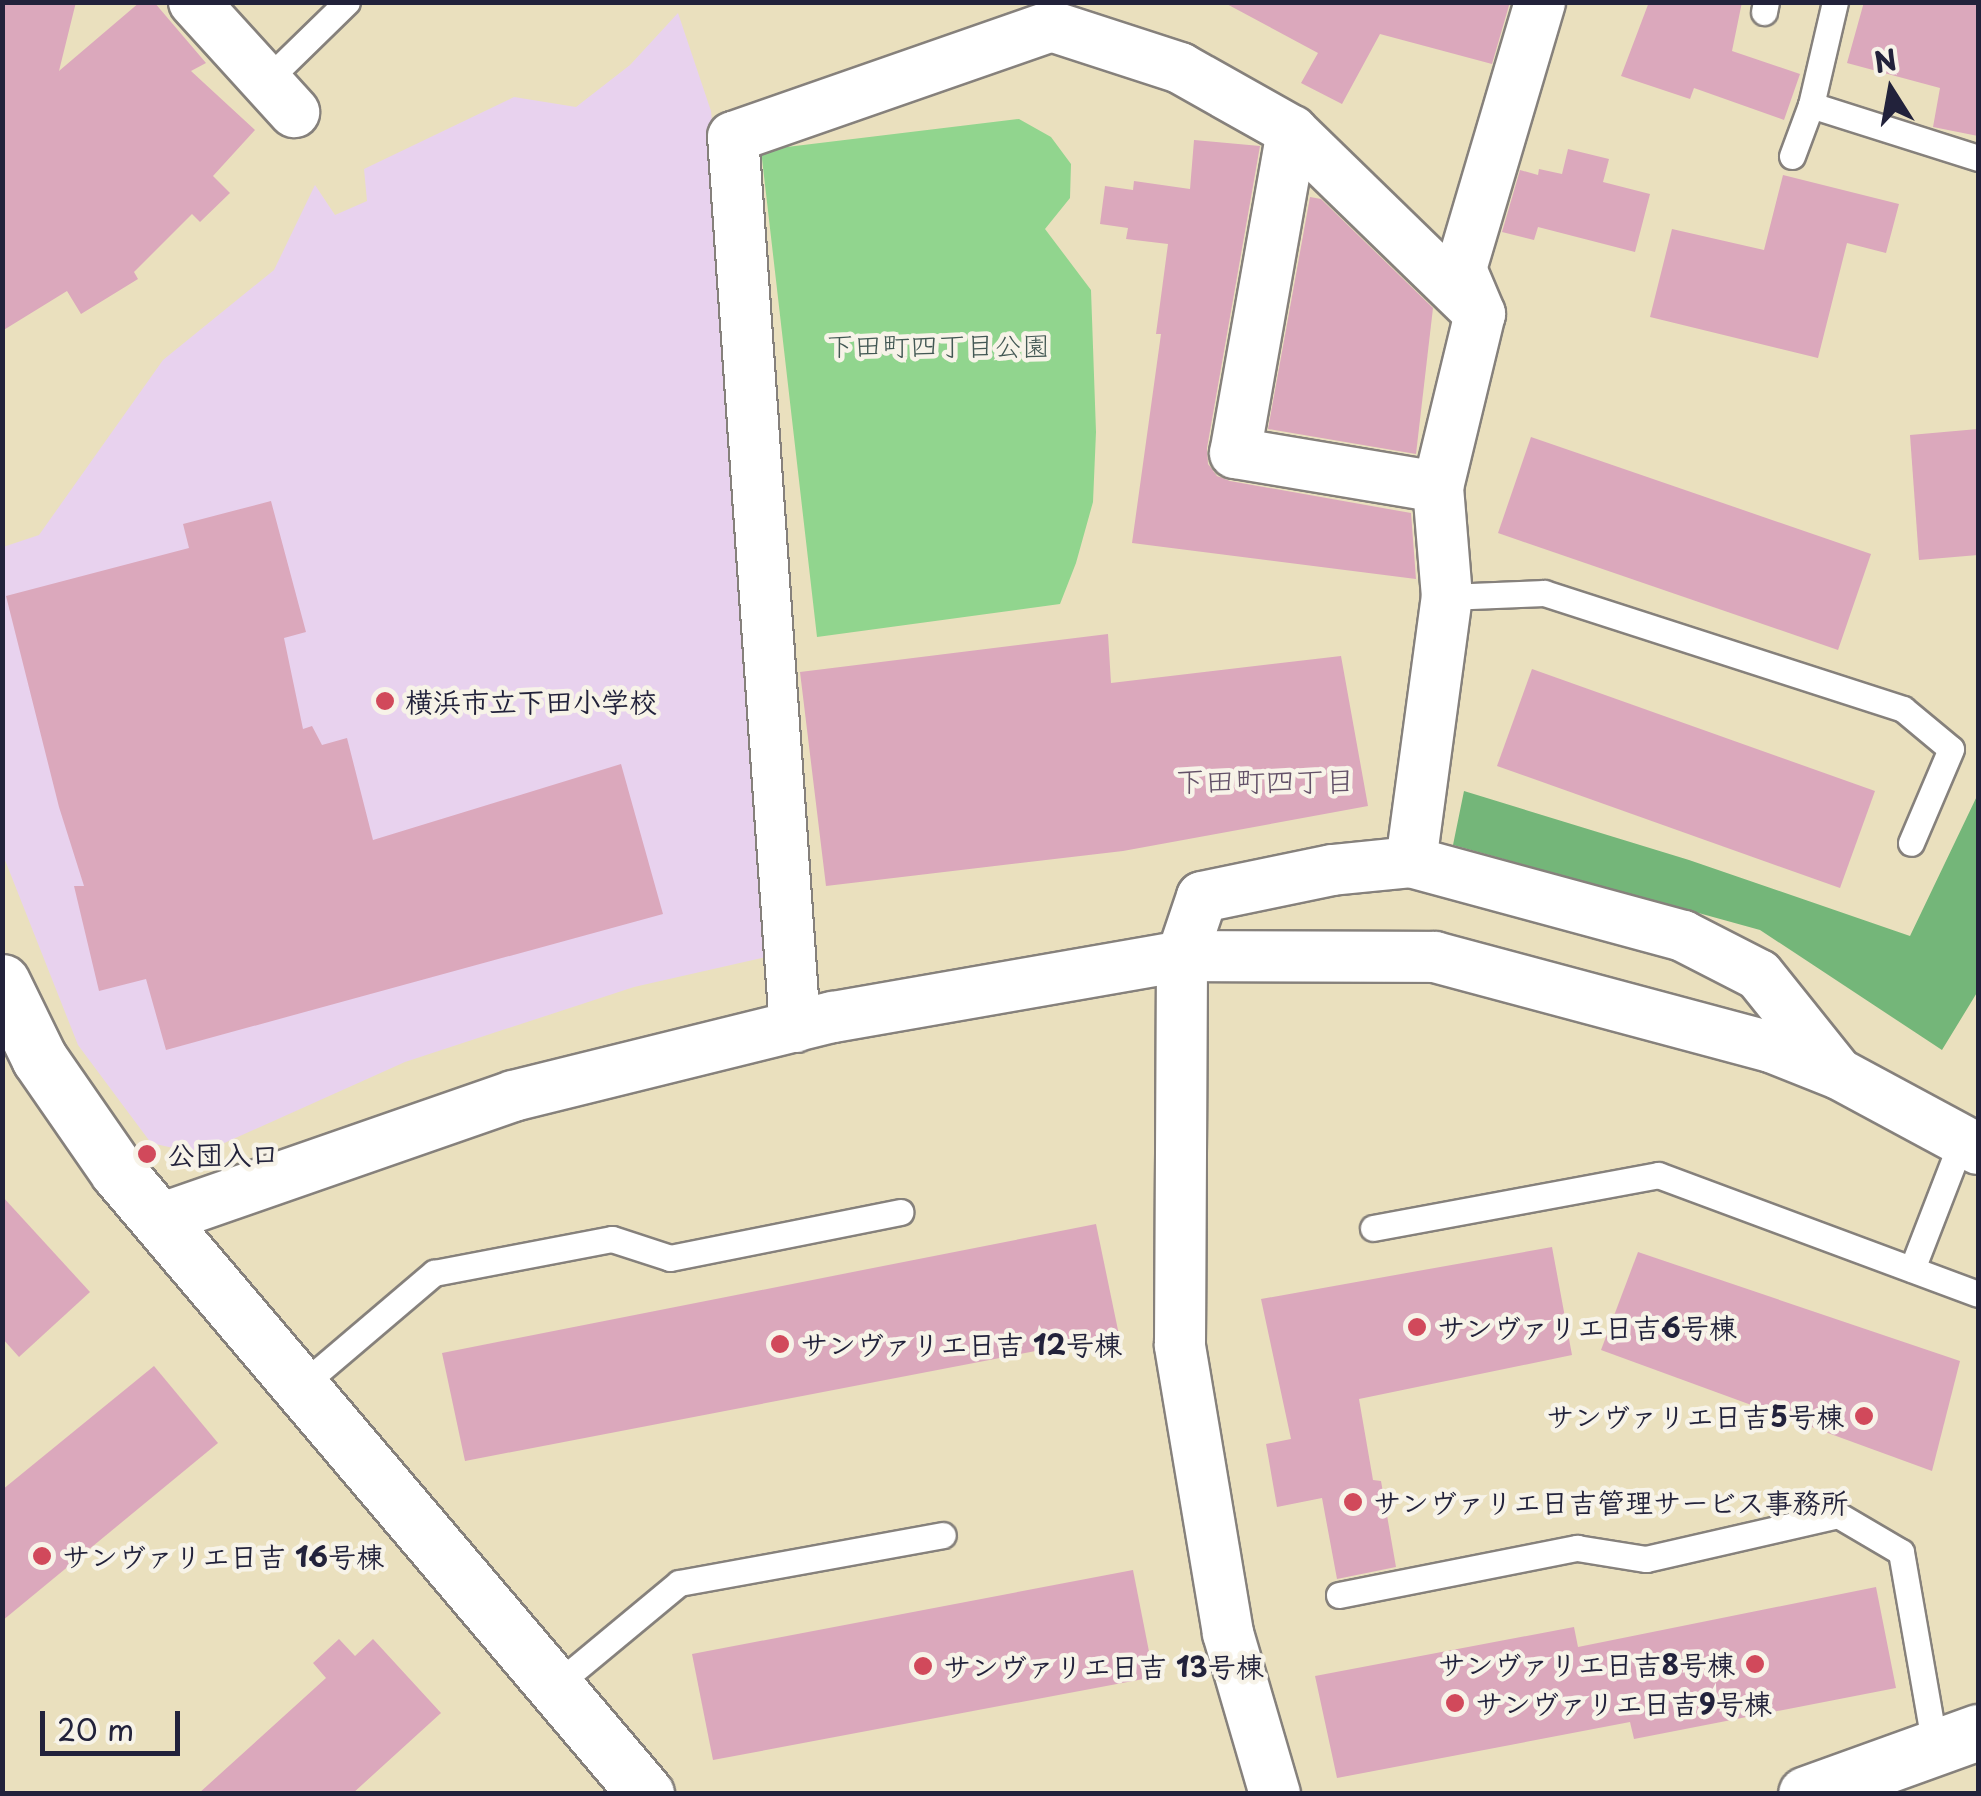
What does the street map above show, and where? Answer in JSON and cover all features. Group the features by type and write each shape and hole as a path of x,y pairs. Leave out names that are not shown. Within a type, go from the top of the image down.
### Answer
{"street":[{"path":"194,2 280,96"},
{"path":"1411,862 1447,598 1438,487 1480,314 1462,269 1540,2"},
{"path":"796,1026 733,137 1052,26 1180,68 1292,131 1480,314"},
{"path":"1292,131 1235,453 1438,487"},
{"path":"1275,1794 1228,1633 1180,1345 1182,956 1202,897 1332,870 1411,862 1683,936 1758,975 1838,1074"},
{"path":"160,1219 512,1096 796,1026 1182,956 1436,957 1771,1046 1838,1074 1970,1144"},
{"path":"3,987 38,1058 118,1172 646,1794"},
{"path":"1806,1794 1957,1739"}],"lane":[{"path":"280,96 346,2"},
{"path":"1792,156 1812,105 1835,2"},
{"path":"1812,105 1978,158"},
{"path":"1447,598 1544,594 1903,709 1951,749 1911,842"},
{"path":"1912,1269 1970,1144"},
{"path":"1373,1228 1658,1175 1978,1294"},
{"path":"301,1386 434,1274 612,1239 670,1258 900,1212"},
{"path":"1339,1596 1577,1548 1646,1560 1838,1515 1901,1552 1957,1739"},
{"path":"555,1686 679,1583 943,1535"}],"shaded area":[{"name":"横浜市立下田小学校","path":"678,13 711,111 789,935 780,954 634,987 405,1062 200,1154 151,1143 78,1045 3,855 3,547 39,535 163,360 274,270 315,185 335,215 367,201 364,169 514,97 576,107 630,65"}],"green space":[{"name":"下田町四丁目公園","path":"1019,119 1051,137 1071,164 1070,198 1045,229 1091,290 1096,432 1093,502 1076,563 1060,604 817,637 761,150"},
{"path":"1464,791 1689,860 1910,936 1978,794 1978,991 1942,1050 1760,930 1453,845"}],"building":[{"path":"2,2 76,2 59,71 140,2 154,2 206,63 191,71 255,130 213,176 230,193 200,222 192,214 134,272 138,279 81,314 67,291 2,331"},
{"path":"1223,2 1510,2 1492,64 1380,34 1342,104 1301,83 1318,53"},
{"path":"1649,2 1742,2 1732,51 1800,74 1784,120 1694,88 1690,99 1621,76"},
{"path":"1864,2 1978,2 1978,136 1933,127 1940,88 1847,63"},
{"path":"1194,140 1260,146 1207,448 1208,464 1217,476 1230,481 1411,513 1416,579 1132,543 1161,334 1156,334 1168,244 1126,239 1128,228 1100,224 1105,186 1133,190 1134,181 1190,189"},
{"path":"1568,149 1609,159 1603,182 1650,194 1635,252 1538,227 1534,240 1502,232 1520,170 1538,175 1539,169 1562,174"},
{"path":"1783,175 1899,204 1886,253 1847,243 1818,358 1650,317 1672,229 1764,250"},
{"path":"1310,197 1321,199 1433,308 1416,454 1268,429"},
{"path":"1978,429 1978,555 1919,560 1910,435"},
{"path":"1531,437 1871,554 1838,650 1498,533"},
{"path":"271,501 306,632 284,638 303,729 312,726 322,745 347,738 373,840 621,764 663,914 166,1050 146,979 99,991 74,886 84,886 59,807 6,596 189,548 183,524"},
{"path":"1108,634 1111,683 1341,656 1368,806 1123,851 826,886 800,672"},
{"path":"1532,669 1875,791 1840,888 1497,766"},
{"path":"2,1196 90,1292 19,1357 2,1338"},
{"name":"サンヴァリエ日吉 12号棟","path":"1096,1224 1119,1335 465,1461 442,1353"},
{"name":"サンヴァリエ日吉6号棟","path":"1552,1247 1572,1355 1359,1399 1373,1480 1381,1481 1396,1567 1337,1579 1322,1498 1277,1507 1266,1444 1291,1439 1261,1299"},
{"name":"サンヴァリエ日吉5号棟","path":"1638,1252 1960,1361 1932,1471 1601,1350"},
{"name":"サンヴァリエ日吉 16号棟","path":"154,1366 218,1443 2,1621 2,1490"},
{"name":"サンヴァリエ日吉 13号棟","path":"1133,1570 1154,1677 713,1760 692,1654"},
{"path":"1876,1587 1896,1688 1634,1739 1630,1722 1337,1778 1315,1676 1574,1627 1578,1647"},
{"path":"339,1639 355,1656 373,1639 441,1713 352,1794 198,1794 326,1678 313,1663"}],"place":[{"name":"横浜市立下田小学校","path":"385,701"},
{"name":"公団入口","path":"147,1154"},
{"name":"サンヴァリエ日吉6号棟","path":"1417,1327"},
{"name":"サンヴァリエ日吉 12号棟","path":"780,1344"},
{"name":"サンヴァリエ日吉5号棟","path":"1864,1416"},
{"name":"サンヴァリエ日吉管理サービス事務所","path":"1353,1502"},
{"name":"サンヴァリエ日吉 16号棟","path":"42,1556"},
{"name":"サンヴァリエ日吉8号棟","path":"1755,1664"},
{"name":"サンヴァリエ日吉 13号棟","path":"923,1666"},
{"name":"サンヴァリエ日吉9号棟","path":"1455,1703"}],"district":[{"name":"下田町四丁目","path":"1265,780"}]}
